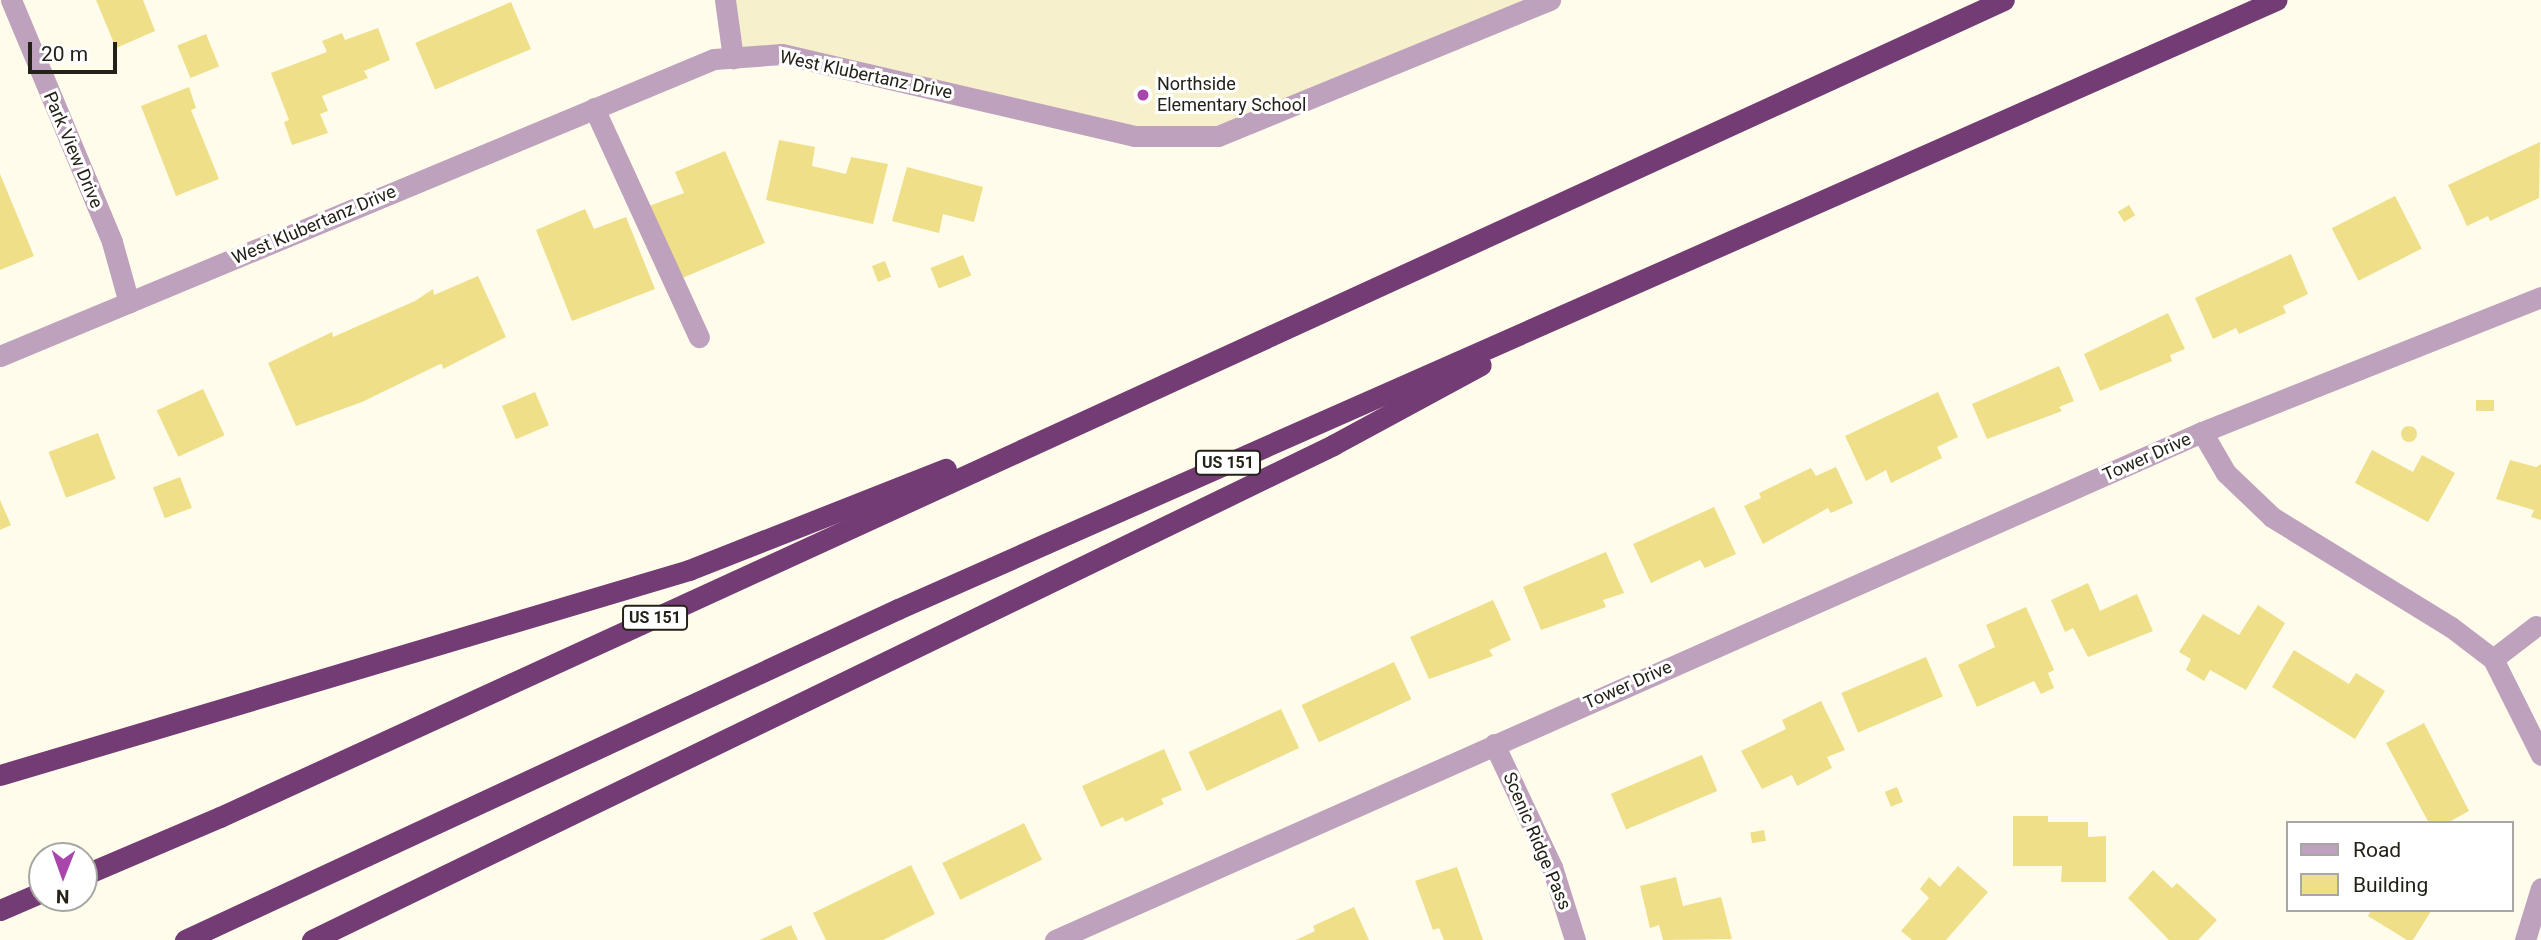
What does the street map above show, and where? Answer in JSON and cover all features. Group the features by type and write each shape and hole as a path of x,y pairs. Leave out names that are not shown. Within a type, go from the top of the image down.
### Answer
{"highway":[{"name":"US 151","path":"98,869 245,805 1223,355 2004,0"},
{"name":"US 151","path":"185,940 898,609 2276,0"},
{"path":"312,940 1333,445 1613,293"},
{"path":"0,775 689,570 1223,355"},
{"path":"0,910 28,898"}],"street":[{"name":"Park View Drive","path":"10,0 112,242 130,303"},
{"path":"726,0 733,58"},
{"name":"West Klubertanz Drive","path":"0,356 714,60 782,54 826,62 1134,136 1218,136 1550,0"},
{"path":"594,108 698,337"},
{"name":"Tower Drive","path":"1055,940 2202,432 2541,297"},
{"name":"Tower Drive","path":"2202,432 2226,473 2272,517 2451,627 2493,659"},
{"path":"2536,626 2493,659 2541,755"},
{"name":"Scenic Ridge Pass","path":"1494,744 1552,867 1575,940"},
{"path":"2525,940 2541,888"}],"shaded area":[{"name":"Northside Elementary School","path":"725,0 1550,0 1249,126 1163,139 837,65 733,58"}],"building":[{"path":"96,0 143,0 155,31 116,48"},
{"path":"511,2 531,49 435,90 415,43"},
{"path":"378,28 390,60 364,71 368,78 322,96 328,111 320,114 328,133 292,145 284,122 289,120 271,73 327,52 322,41 342,33 345,40"},
{"path":"206,34 219,66 190,78 177,46"},
{"path":"189,87 196,108 191,110 219,179 176,196 141,106"},
{"path":"779,140 815,147 812,166 846,174 851,157 888,164 873,224 766,200"},
{"path":"2540,142 2539,198 2490,221 2488,216 2467,226 2448,185"},
{"path":"725,151 765,243 680,279 649,206 684,193 675,172"},
{"path":"907,167 983,187 974,222 943,214 939,233 892,221"},
{"path":"0,174 34,256 0,270"},
{"path":"2395,196 2422,249 2359,281 2332,228"},
{"path":"2129,205 2135,215 2124,222 2118,212"},
{"path":"585,209 594,229 626,217 655,289 572,321 536,230"},
{"path":"2291,254 2308,294 2283,306 2286,313 2239,334 2236,328 2213,339 2195,298"},
{"path":"963,255 971,275 939,289 931,268"},
{"path":"885,261 891,277 878,282 872,266"},
{"path":"478,276 506,337 443,369 442,364 438,365 362,402 296,426 268,363 332,332 333,337 415,301 433,289 434,295"},
{"path":"2168,313 2185,349 2170,355 2172,361 2100,391 2084,354"},
{"path":"2059,366 2074,401 2059,407 2062,411 1987,439 1972,404"},
{"path":"203,389 225,435 178,457 157,411"},
{"path":"535,392 549,425 516,439 502,406"},
{"path":"1938,392 1958,437 1937,447 1942,458 1891,483 1886,470 1866,481 1845,436"},
{"path":"2476,400 2494,400 2494,411 2476,411"},
{"path":"2409,426 2415,428 2415,440 2409,442 2403,440 2401,434 2403,428"},
{"path":"98,433 116,479 66,498 49,452"},
{"path":"2372,450 2413,472 2422,455 2455,473 2428,522 2355,483"},
{"path":"2510,460 2536,467 2541,464 2541,520 2531,517 2534,510 2496,499"},
{"path":"1836,467 1853,503 1831,513 1828,508 1763,544 1744,506 1761,498 1759,493 1811,468 1816,476"},
{"path":"180,477 192,508 165,518 153,487"},
{"path":"0,500 11,525 0,530"},
{"path":"1714,507 1736,554 1705,568 1700,560 1651,583 1633,544"},
{"path":"1606,552 1624,593 1603,600 1606,607 1541,630 1523,587"},
{"path":"2088,583 2100,611 2137,594 2153,631 2088,657 2073,628 2065,632 2051,600"},
{"path":"1493,600 1511,640 1489,650 1493,656 1429,679 1410,637"},
{"path":"2258,605 2285,623 2246,690 2210,670 2204,681 2186,670 2191,659 2179,652 2203,614 2239,635"},
{"path":"2026,607 2054,670 2048,673 2054,688 2041,694 2034,681 1977,707 1958,665 1995,647 1986,625"},
{"path":"2294,650 2349,684 2356,673 2385,691 2355,739 2272,687"},
{"path":"1926,657 1943,697 1858,733 1841,693"},
{"path":"1394,662 1411,699 1319,742 1302,705"},
{"path":"1821,701 1845,750 1827,757 1832,768 1797,786 1792,775 1762,789 1741,751 1786,729 1782,720"},
{"path":"1281,709 1299,748 1207,791 1189,752"},
{"path":"2424,723 2469,811 2451,821 2428,821 2386,743"},
{"path":"1164,749 1182,790 1161,799 1164,804 1125,822 1123,817 1101,827 1082,786"},
{"path":"1702,755 1717,791 1626,830 1611,794"},
{"path":"1897,787 1903,802 1891,807 1885,792"},
{"path":"2013,816 2048,816 2048,822 2088,822 2088,837 2106,836 2106,882 2061,882 2062,866 2013,866"},
{"path":"1024,823 1042,860 960,900 942,863"},
{"path":"1764,830 1766,841 1752,843 1750,832"},
{"path":"911,865 935,914 883,940 826,940 813,913"},
{"path":"1958,866 1988,892 1946,940 1912,940 1901,931 1929,898 1920,889 1929,877 1940,887"},
{"path":"1457,867 1483,940 1444,940 1439,928 1433,930 1415,881"},
{"path":"2153,870 2172,888 2177,883 2217,920 2198,940 2169,940 2128,898"},
{"path":"1676,877 1683,906 1721,897 1732,939 1663,940 1659,925 1650,928 1640,886"},
{"path":"1354,907 1369,940 1296,940 1315,931 1313,926"},
{"path":"2370,912 2430,912 2413,940 2407,940 2368,916"},
{"path":"791,925 798,940 760,940"}],"place":[{"name":"Northside Elementary School","path":"1143,95"}]}
